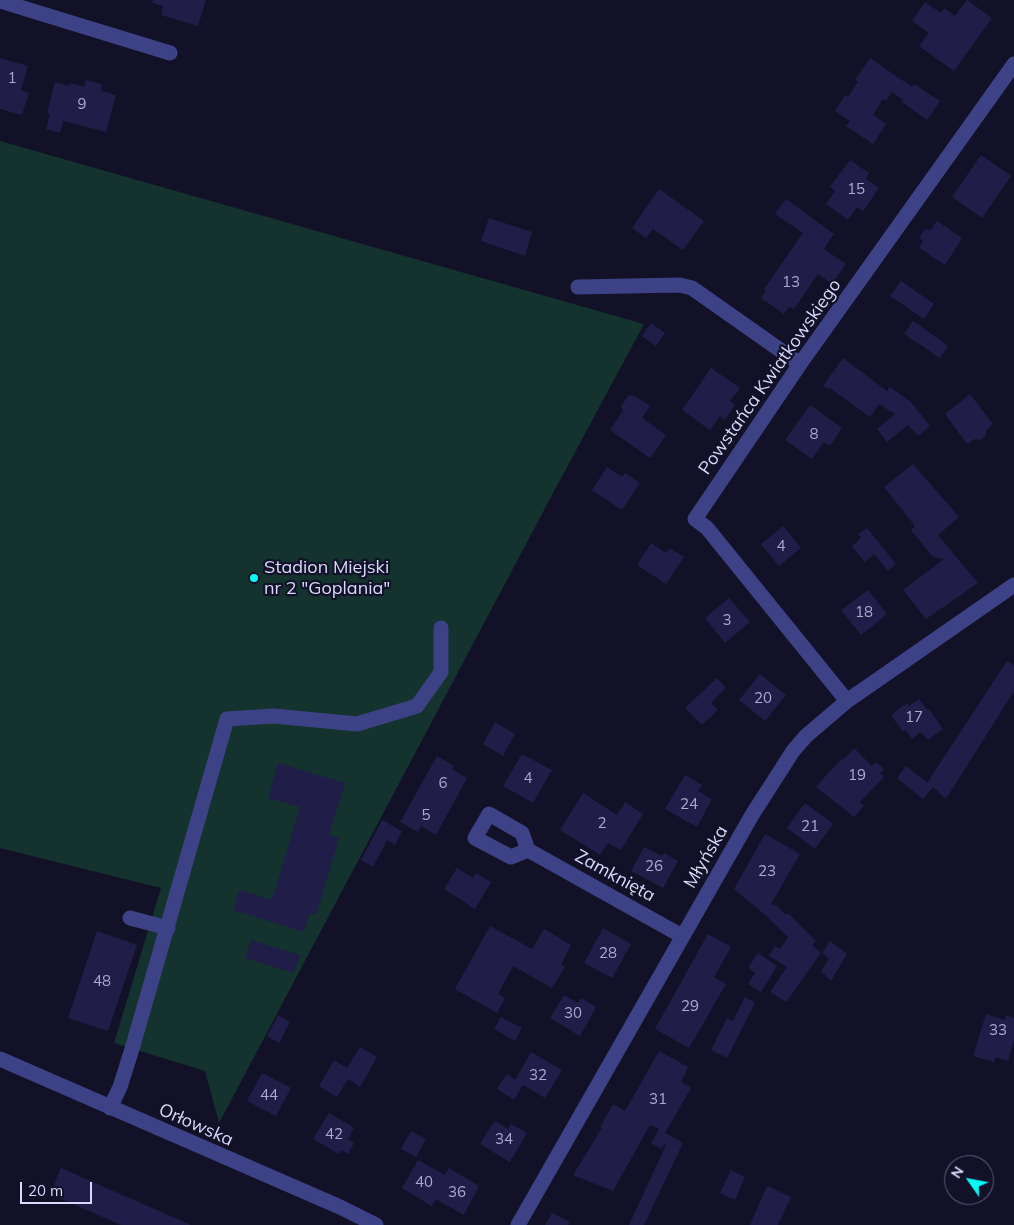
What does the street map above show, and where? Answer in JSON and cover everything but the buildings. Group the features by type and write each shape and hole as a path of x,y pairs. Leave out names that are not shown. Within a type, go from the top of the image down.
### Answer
{"street":[{"path":"0,1 170,53"},
{"name":"Powstańca Kwiatkowskiego","path":"847,701 707,528 695,519 800,364 1014,64"},
{"path":"578,288 680,284 692,288 800,364"},
{"name":"Młyńska","path":"518,1225 752,815 793,751 806,736 847,701 1012,589"},
{"path":"110,1108 120,1087 132,1049 227,719 274,716 357,724 417,706 441,672 441,628"},
{"name":"Zamknięta","path":"528,850 682,936"},
{"path":"130,918 168,928"},
{"name":"Orłowska","path":"0,1059 340,1207 376,1225"}],"green space":[{"name":"Stadion Miejski nr 2 \"Goplania\"","path":"0,141 644,324 219,1123 205,1071 114,1043 161,888 0,848"}],"place":[{"name":"Stadion Miejski nr 2 \"Goplania\"","path":"254,578"}]}
